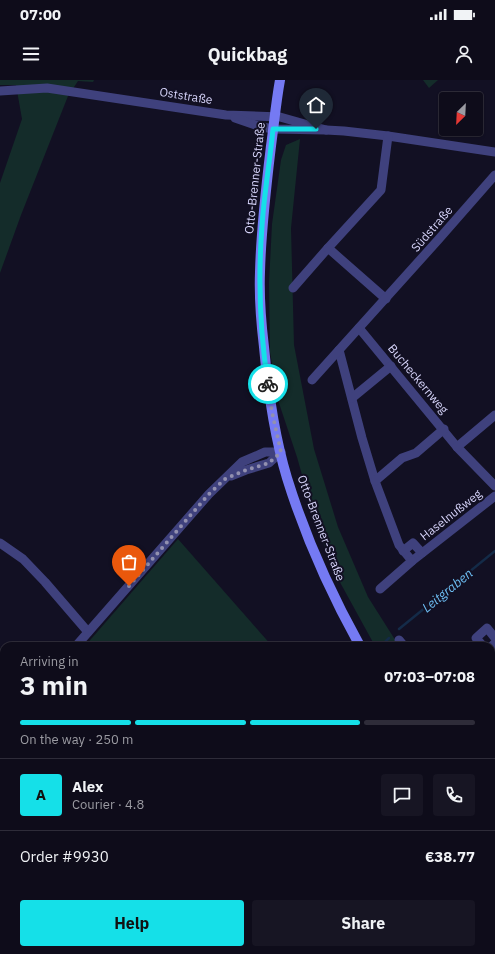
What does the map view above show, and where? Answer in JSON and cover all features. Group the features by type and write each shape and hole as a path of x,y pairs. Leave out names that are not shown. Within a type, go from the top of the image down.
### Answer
{"main road":[{"name":"Otto-Brenner-Straße","path":"280,80 274,116 262,226 260,273 261,323 267,377 272,412 287,477 305,529 327,581 358,642"}],"street":[{"name":"Oststraße","path":"0,91 47,88 226,115 274,116 326,130"},
{"name":"Oststraße","path":"226,115 258,126 273,129 326,130 388,136 495,152"},
{"path":"293,288 381,190 388,136"},
{"name":"Südstraße","path":"312,380 386,299 495,175"},
{"path":"328,248 386,299"},
{"name":"Bucheckernweg","path":"359,328 457,447 495,486"},
{"path":"339,350 362,438 375,480 399,545 412,561"},
{"path":"352,398 391,366"},
{"path":"457,447 495,415"},
{"path":"375,480 402,458 416,453 444,430"},
{"path":"79,642 209,494 242,462 265,452 281,452"},
{"name":"Haselnußweg","path":"380,589 412,561 495,496"},
{"path":"0,543 23,559 88,632"},
{"name":"Haselnußweg","path":"403,551 413,543 422,553"},
{"path":"480,642 476,638 487,628 495,638"}],"green space":[{"path":"0,80 94,80 93,82 78,81 68,96 0,273 0,183 22,119 16,85 0,85"},
{"path":"423,80 438,80 429,88"},
{"path":"300,139 291,228 294,345 314,449 338,527 368,597 396,642 373,642 336,575 316,525 297,457 279,403 270,352 269,283 272,224 281,160 286,145"},
{"path":"178,539 268,642 88,642"}],"waterway":[{"name":"Leitgraben","path":"399,629 495,551"},
{"name":"Leitgraben","path":"385,642 389,638"}],"way so far":[{"path":"129,586 209,494 225,479 246,470 269,463 281,452 272,412 268,384"}],"route":[{"path":"268,384 261,323 260,273 262,226 273,129 316,129"}]}
